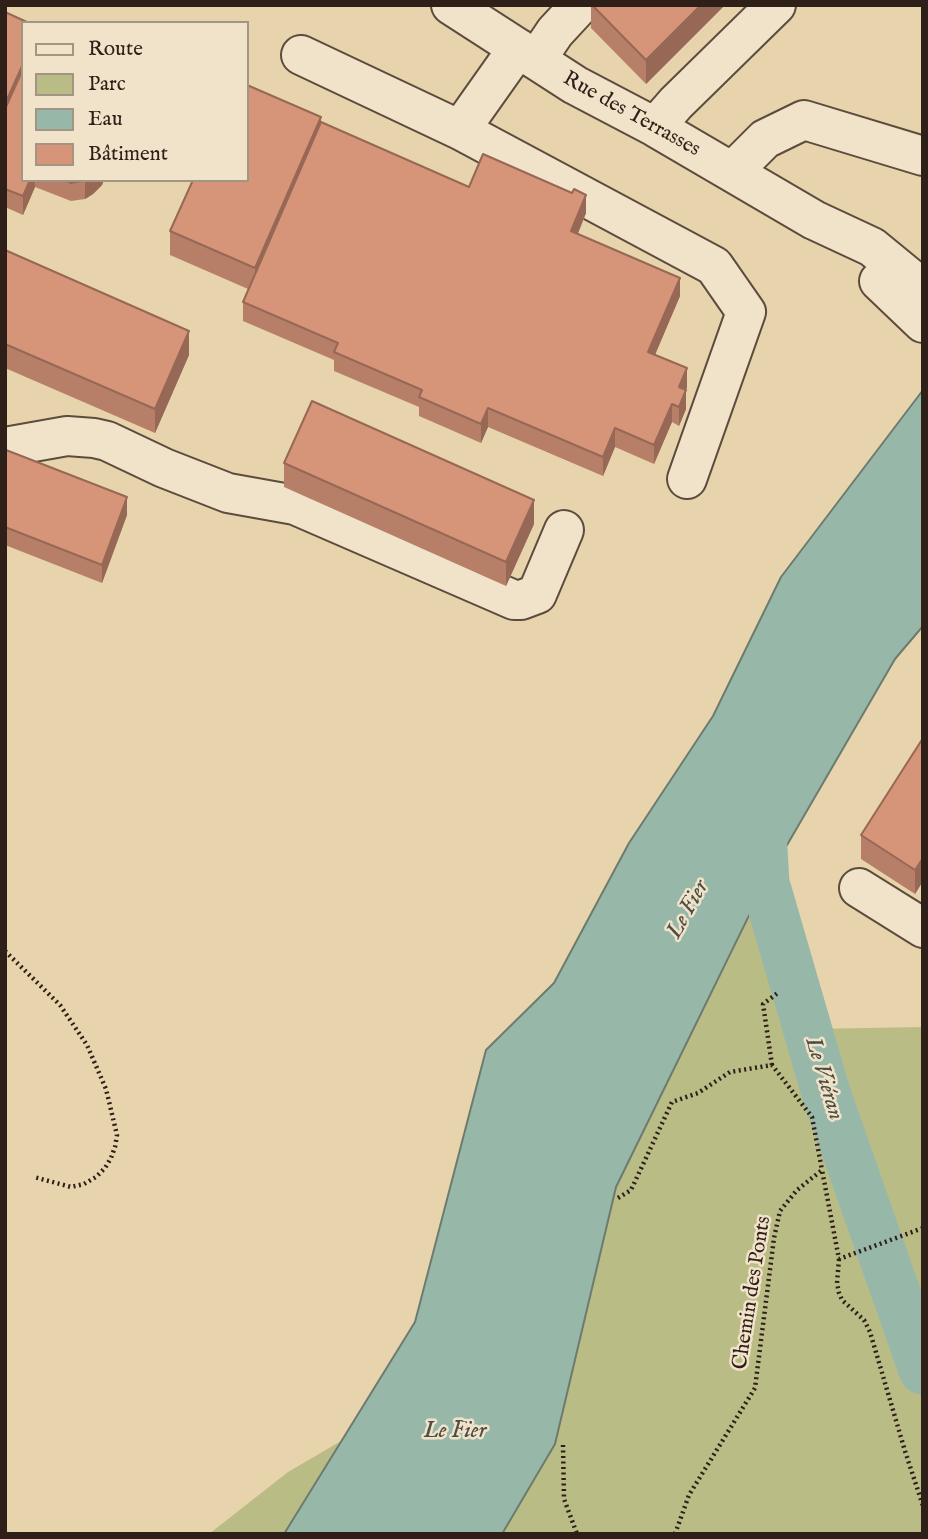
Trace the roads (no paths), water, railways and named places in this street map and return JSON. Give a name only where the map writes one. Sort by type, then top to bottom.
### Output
[{"type":"street","name":"Rue des Terrasses","points":[[451,5],[575,85],[655,127],[814,220],[913,297]]},
{"type":"street","points":[[460,130],[527,54],[555,32],[580,5]]},
{"type":"street","points":[[655,127],[776,5]]},
{"type":"street","points":[[301,55],[460,130],[714,266],[746,312],[687,480]]},
{"type":"street","points":[[732,172],[765,139],[804,120],[923,156]]},
{"type":"street","points":[[5,447],[67,436],[94,438],[228,493],[295,505],[514,600],[537,594],[564,530]]},
{"type":"street","points":[[859,888],[923,928]]},
{"type":"water","name":"Le Fier","points":[[923,390],[923,626],[895,659],[765,883],[616,1187],[555,1444],[502,1534],[284,1534],[415,1322],[486,1050],[554,983],[629,843],[713,716],[781,577]]},
{"type":"waterway","name":"Le Viéran","points":[[761,816],[765,883],[826,1093],[923,1370]]}]
